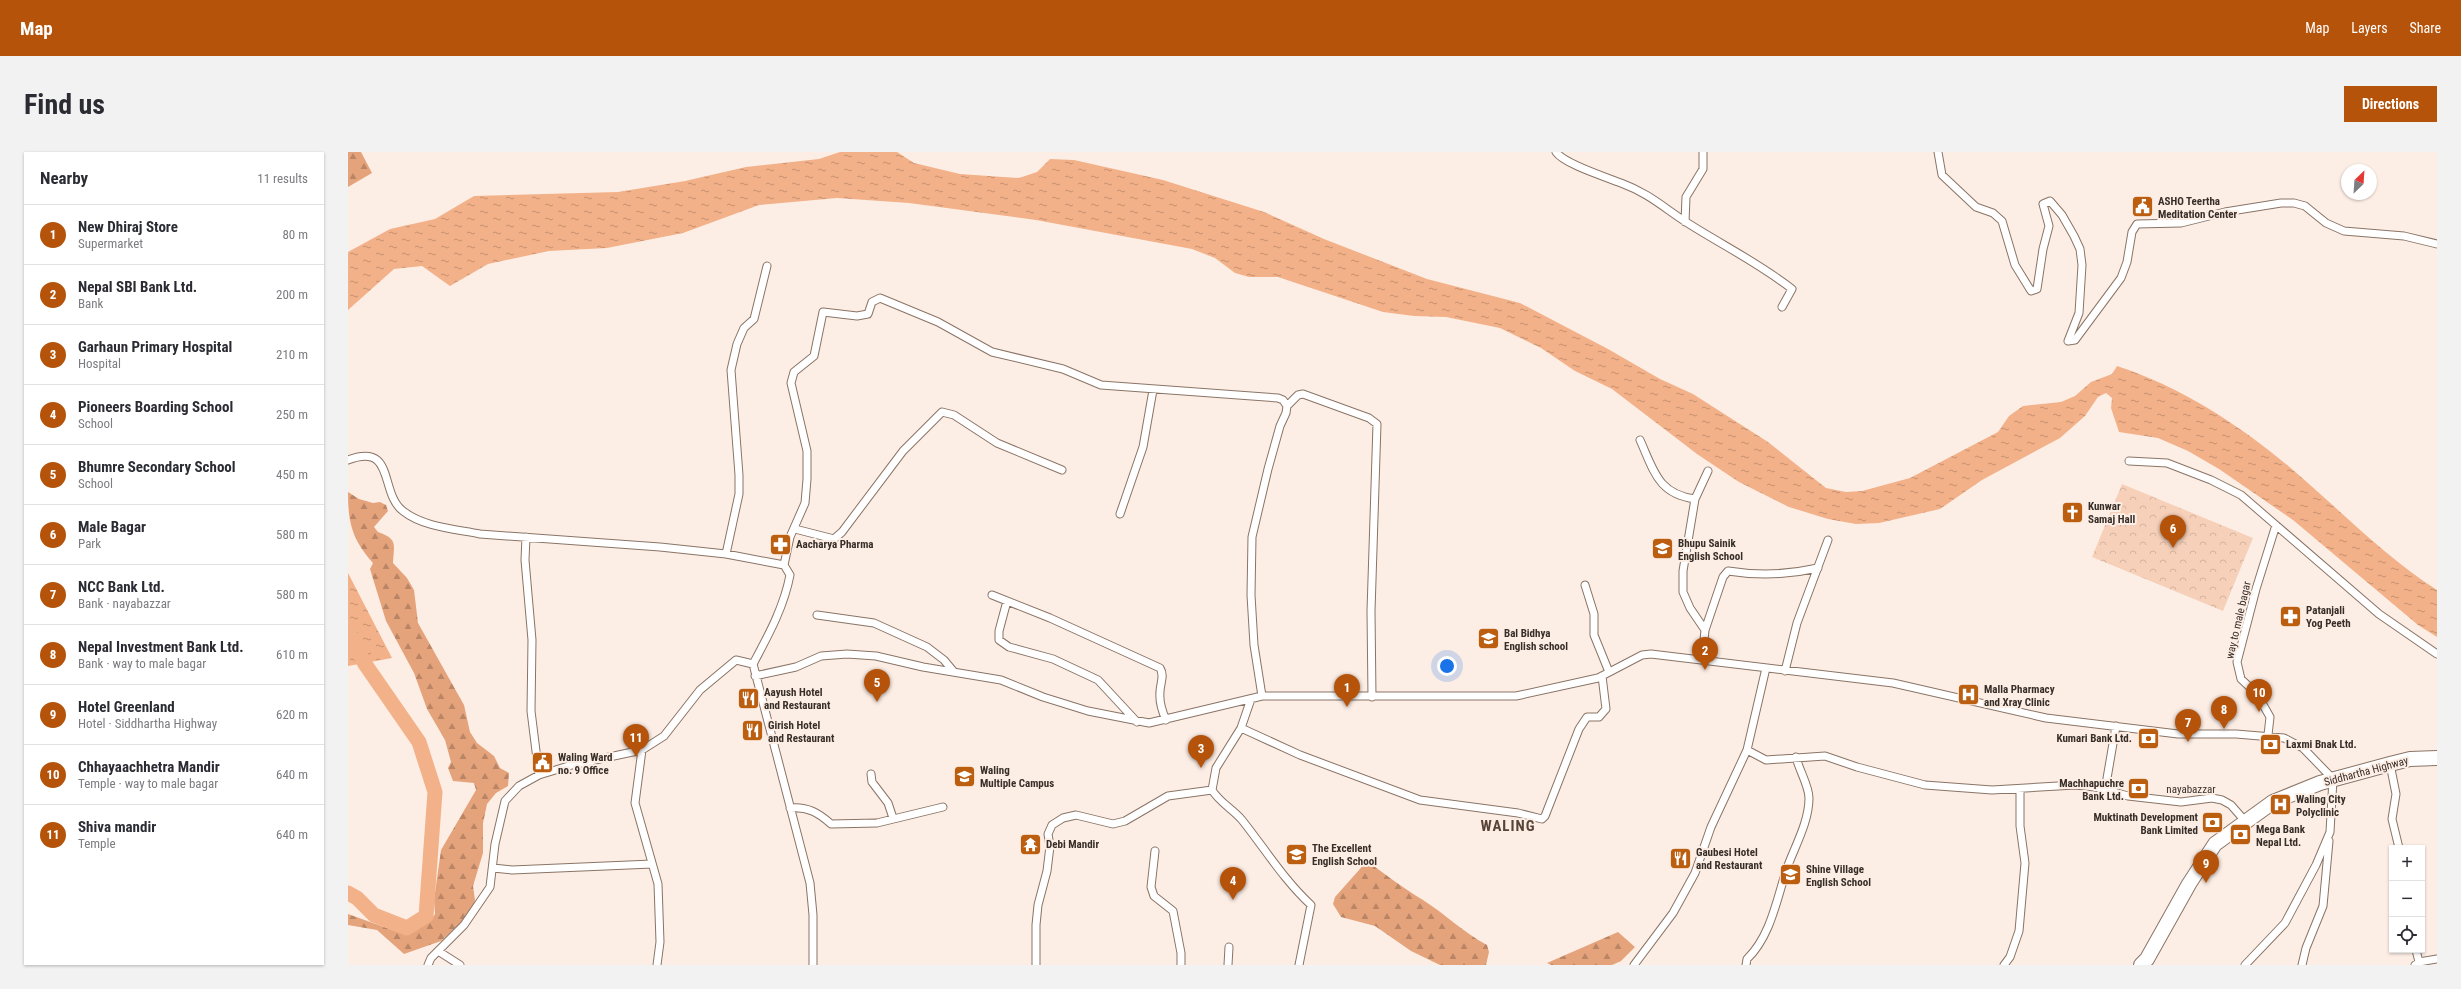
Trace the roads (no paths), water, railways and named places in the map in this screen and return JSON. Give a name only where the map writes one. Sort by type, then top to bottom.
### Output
[{"type":"highway","name":"Siddhartha Highway","points":[[2141,965],[2147,959],[2189,884],[2215,844],[2273,802],[2333,779],[2410,759],[2437,758]]},
{"type":"street","points":[[1556,152],[1587,170],[1634,188],[1655,199],[1685,222],[1768,271],[1792,289],[1782,307]]},
{"type":"street","points":[[1685,222],[1686,197],[1703,169],[1703,152]]},
{"type":"street","points":[[1938,152],[1942,175],[1976,207],[1993,213],[2002,221],[2016,265],[2032,291],[2037,289],[2043,249],[2049,226],[2042,204],[2050,201],[2062,215],[2080,249],[2082,265],[2080,313],[2068,340],[2075,340],[2121,278],[2127,262],[2132,232],[2137,224],[2181,223],[2225,212],[2281,203],[2294,203],[2305,206],[2326,223],[2344,231],[2404,236],[2437,244]]},
{"type":"street","points":[[726,554],[739,494],[739,475],[731,370],[737,344],[744,328],[754,319],[767,266]]},
{"type":"street","points":[[813,965],[813,914],[810,883],[753,664],[781,608],[790,575],[784,565],[790,537],[805,503],[807,451],[791,383],[794,372],[814,356],[822,312],[857,316],[868,314],[875,298],[880,298],[938,322],[992,352],[1063,369],[1101,385],[1153,390],[1249,394],[1283,400],[1286,406],[1286,413],[1280,426],[1268,469],[1252,537],[1251,595],[1254,645],[1262,696]]},
{"type":"street","points":[[1120,514],[1143,447],[1153,390]]},
{"type":"street","points":[[1286,406],[1298,395],[1303,394],[1369,418],[1377,424],[1370,611],[1372,697]]},
{"type":"street","points":[[795,528],[834,540],[842,532],[903,451],[942,412],[954,415],[997,443],[1062,470]]},
{"type":"street","points":[[1640,440],[1665,489],[1680,497],[1695,499]]},
{"type":"street","points":[[348,460],[367,456],[382,464],[394,502],[403,511],[420,521],[480,534],[660,546],[726,554],[784,565]]},
{"type":"street","points":[[2129,461],[2167,463],[2212,480],[2241,495],[2379,614],[2437,654]]},
{"type":"street","points":[[1705,630],[1690,608],[1683,592],[1684,561],[1695,499],[1708,472]]},
{"type":"street","name":"way to male bagar","points":[[2268,735],[2270,717],[2257,694],[2241,679],[2238,662],[2256,589],[2276,525]]},
{"type":"street","points":[[526,537],[525,560],[532,640],[531,711],[539,775]]},
{"type":"street","points":[[1785,671],[1797,623],[1828,540]]},
{"type":"street","points":[[1702,660],[1705,630],[1723,576],[1728,571],[1748,574],[1784,575],[1818,568]]},
{"type":"street","points":[[1585,585],[1594,614],[1594,634],[1609,672]]},
{"type":"street","points":[[992,596],[1050,618],[1160,668],[1163,675],[1160,692],[1161,707],[1166,720]]},
{"type":"street","points":[[1007,601],[999,631],[999,640],[1009,647],[1053,659],[1098,680],[1111,692],[1137,722]]},
{"type":"street","points":[[818,615],[874,623],[927,647],[944,660],[954,672]]},
{"type":"street","points":[[755,676],[796,668],[821,656],[847,654],[876,656],[1006,682],[1043,697],[1137,722],[1149,723],[1262,696],[1516,696],[1574,685],[1602,676],[1646,654],[1893,683],[2046,718],[2178,734],[2268,735],[2290,740],[2304,748],[2333,779],[2323,906],[2306,948],[2302,965]]},
{"type":"street","points":[[428,965],[438,951],[464,925],[490,887],[495,844],[505,801],[519,786],[539,775],[606,756],[642,750],[664,736],[700,690],[728,666],[736,660],[753,664]]},
{"type":"street","points":[[1634,965],[1673,914],[1695,873],[1711,827],[1747,750],[1766,668]]},
{"type":"street","points":[[1241,728],[1300,755],[1420,800],[1518,812],[1542,819],[1545,816],[1579,729],[1587,716],[1599,717],[1606,709],[1602,676]]},
{"type":"street","points":[[1251,699],[1241,728],[1216,768],[1212,790],[1219,801],[1241,819],[1284,876],[1310,905],[1298,965]]},
{"type":"street","points":[[2105,790],[2116,726]]},
{"type":"street","points":[[642,750],[635,803],[658,884],[660,942],[658,965]]},
{"type":"street","name":"nayabazzar","points":[[1747,750],[1766,760],[1825,756],[1857,767],[1925,785],[1992,790],[2020,790],[2037,787],[2075,785],[2105,790],[2128,796],[2181,802],[2212,798],[2222,800],[2231,805],[2246,821]]},
{"type":"street","points":[[1746,965],[1747,959],[1756,950],[1775,909],[1787,868],[1802,831],[1809,798],[1796,757]]},
{"type":"street","points":[[2390,764],[2396,794],[2392,819],[2398,845]]},
{"type":"street","points":[[870,774],[872,782],[888,803],[893,818]]},
{"type":"street","points":[[1036,965],[1036,924],[1038,905],[1047,871],[1050,846],[1048,834],[1052,825],[1064,818],[1076,815],[1113,824],[1125,822],[1168,796],[1212,790]]},
{"type":"street","points":[[2004,965],[2010,958],[2018,931],[2025,863],[2020,826],[2020,790]]},
{"type":"street","points":[[790,808],[808,809],[822,815],[831,824],[877,824],[893,818],[943,807]]},
{"type":"street","points":[[2245,965],[2285,923],[2316,865],[2330,832]]},
{"type":"street","points":[[1155,851],[1151,887],[1154,896],[1173,911],[1181,953],[1181,965]]},
{"type":"street","points":[[493,868],[512,870],[652,864]]},
{"type":"street","points":[[1228,965],[1229,947]]},
{"type":"street","points":[[438,951],[460,965]]},
{"type":"street","points":[[2416,953],[2417,964],[2437,959]]},
{"type":"water","points":[[840,152],[897,152],[914,163],[960,174],[1019,178],[1037,172],[1050,159],[1074,160],[1163,180],[1264,212],[1324,239],[1427,279],[1520,303],[1608,349],[1660,379],[1693,394],[1768,442],[1826,488],[1846,492],[1862,491],[1910,478],[1998,432],[2009,416],[2023,406],[2061,402],[2075,396],[2091,382],[2112,374],[2117,366],[2142,375],[2191,398],[2259,442],[2300,476],[2367,536],[2419,578],[2437,590],[2437,637],[2418,625],[2293,520],[2219,469],[2188,451],[2158,438],[2119,432],[2111,408],[2112,398],[2106,393],[2098,397],[2085,416],[2060,438],[1982,480],[1940,509],[1879,523],[1856,524],[1828,519],[1789,507],[1739,482],[1697,454],[1612,389],[1575,371],[1541,348],[1500,328],[1446,317],[1414,316],[1383,312],[1278,277],[1249,277],[1235,273],[1215,258],[1192,249],[1036,220],[909,203],[837,198],[759,205],[683,233],[607,248],[549,251],[488,264],[450,286],[422,266],[394,269],[348,310],[348,252],[390,229],[435,219],[474,196],[618,192],[685,181],[746,167],[819,159]]},
{"type":"water","points":[[348,573],[392,658],[348,666]]},
{"type":"waterway","points":[[348,631],[365,664],[419,742],[435,792],[426,916],[407,928],[374,915],[357,898],[348,893]]},
{"type":"place","name":"ASHO Teertha Meditation Center","points":[[2142,207]]},
{"type":"place","name":"Kunwar Samaj Hall","points":[[2072,512]]},
{"type":"place","name":"Aacharya Pharma","points":[[780,544]]},
{"type":"place","name":"Male Bagar","points":[[2173,548]]},
{"type":"place","name":"Bhupu Sainik English School","points":[[1663,549]]},
{"type":"place","name":"Patanjali Yog Peeth","points":[[2290,616]]},
{"type":"place","name":"Bal Bidhya English school","points":[[1489,639]]},
{"type":"place","name":"Nepal SBI Bank Ltd.","points":[[1705,670]]},
{"type":"place","name":"Malla Pharmacy and Xray Clinic","points":[[1968,695]]},
{"type":"place","name":"Aayush Hotel and Restaurant","points":[[748,698]]},
{"type":"place","name":"Bhumre Secondary School","points":[[877,702]]},
{"type":"place","name":"New Dhiraj Store","points":[[1347,707]]},
{"type":"place","name":"Chhayaachhetra Mandir","points":[[2259,712]]},
{"type":"place","name":"Nepal Investment Bank Ltd.","points":[[2224,729]]},
{"type":"place","name":"Girish Hotel and Restaurant","points":[[752,731]]},
{"type":"place","name":"Kumari Bank Ltd.","points":[[2148,738]]},
{"type":"place","name":"NCC Bank Ltd.","points":[[2188,742]]},
{"type":"place","name":"Laxmi Bnak Ltd.","points":[[2270,744]]},
{"type":"place","name":"Shiva mandir","points":[[636,757]]},
{"type":"place","name":"Waling Ward no. 9 Office","points":[[543,763]]},
{"type":"place","name":"Garhaun Primary Hospital","points":[[1201,768]]},
{"type":"place","name":"Waling Multiple Campus","points":[[964,776]]},
{"type":"place","name":"Machhapuchre Bank Ltd.","points":[[2139,789]]},
{"type":"place","name":"Waling City Polyclinic","points":[[2280,805]]},
{"type":"place","name":"Muktinath Development Bank Limited","points":[[2213,823]]},
{"type":"place","name":"Mega Bank Nepal Ltd.","points":[[2241,835]]},
{"type":"place","name":"Debi Mandir","points":[[1030,844]]},
{"type":"place","name":"The Excellent English School","points":[[1297,854]]},
{"type":"place","name":"Gaubesi Hotel and Restaurant","points":[[1681,858]]},
{"type":"place","name":"Shine Village English School","points":[[1790,875]]},
{"type":"place","name":"Hotel Greenland","points":[[2206,883]]},
{"type":"place","name":"Pioneers Boarding School","points":[[1233,900]]},
{"type":"district","name":"WALING","points":[[1508,826]]}]
